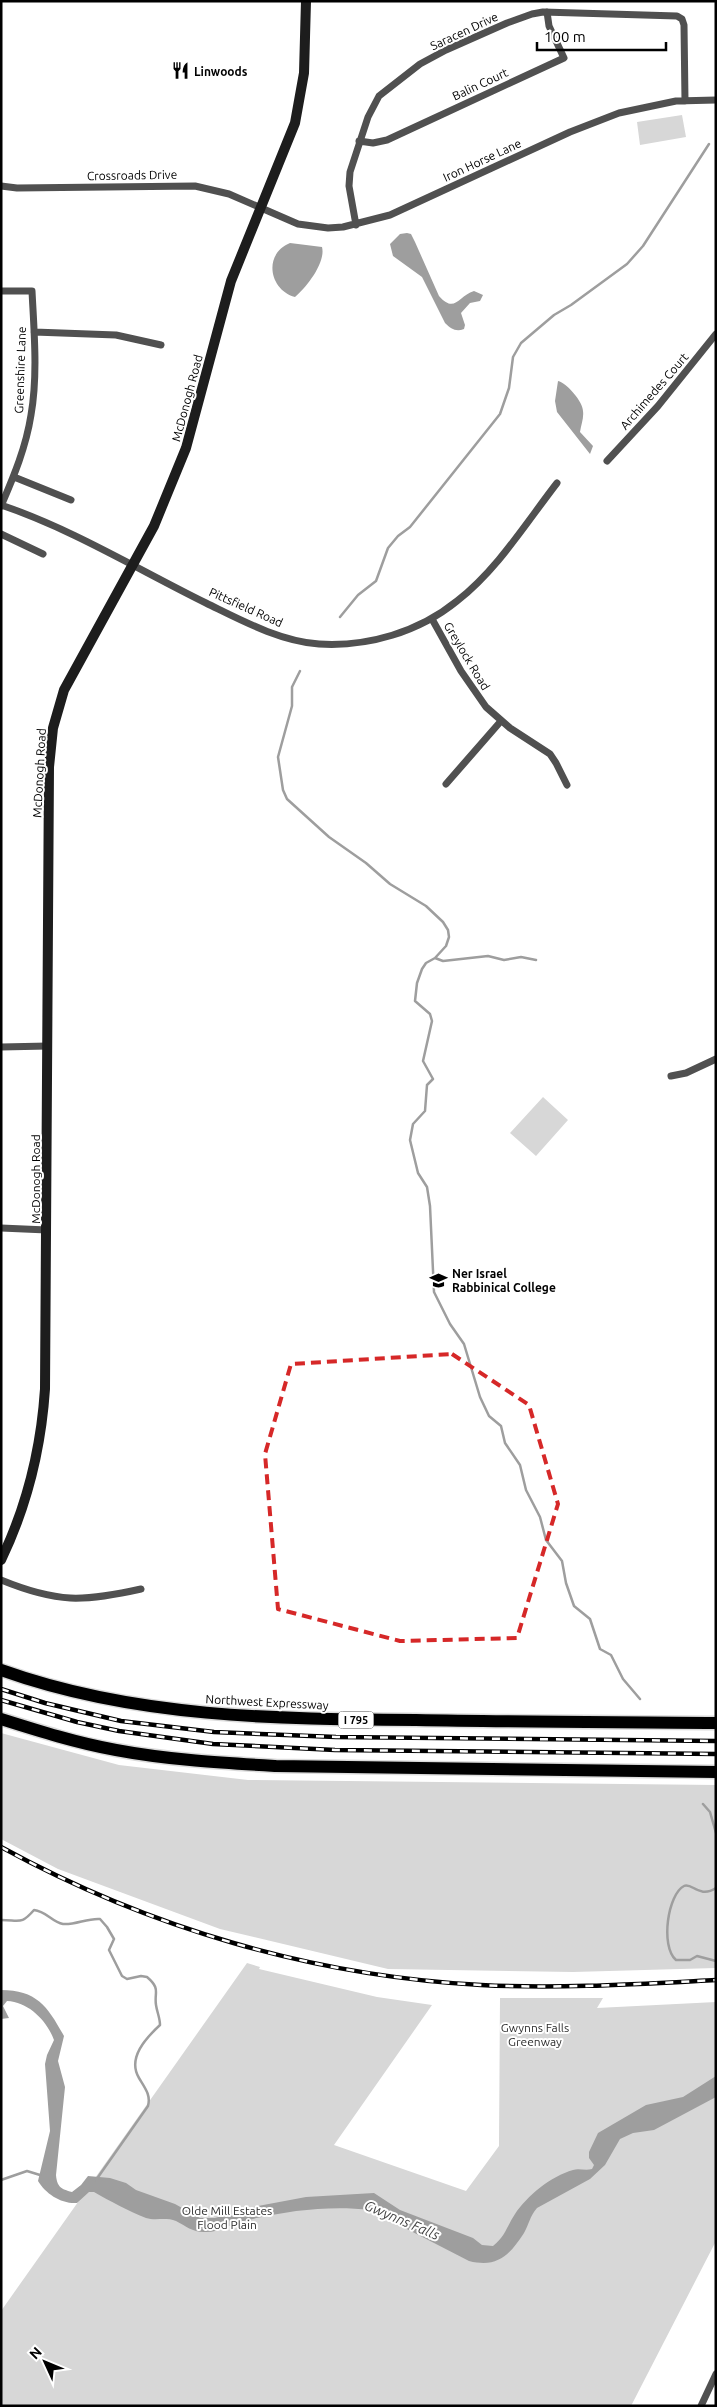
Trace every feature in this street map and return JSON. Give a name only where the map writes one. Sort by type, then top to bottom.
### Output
[{"type":"highway","name":"Northwest Expressway","points":[[1,1670],[84,1694],[170,1710],[215,1714],[336,1720],[716,1723]]},
{"type":"highway","points":[[1,1719],[37,1731],[116,1750],[212,1763],[286,1767],[716,1772]]},
{"type":"main road","name":"McDonogh Road","points":[[1,1560],[13,1536],[28,1489],[43,1415],[47,1354],[49,767],[53,728],[60,702],[69,680],[133,566],[164,505],[186,448],[228,288],[288,141],[299,105],[304,73],[306,1]]},
{"type":"street","name":"Saracen Drive","points":[[356,225],[349,186],[350,172],[373,104],[379,96],[420,64],[507,23],[532,14],[548,12],[671,16],[682,19],[685,101]]},
{"type":"street","name":"Balin Court","points":[[359,141],[380,143],[564,58],[549,26],[548,12]]},
{"type":"street","name":"Iron Horse Lane","points":[[260,209],[282,219],[314,227],[328,228],[356,225],[390,215],[593,122],[636,108],[685,101],[716,100]]},
{"type":"street","name":"Crossroads Drive","points":[[1,186],[26,188],[195,186],[223,192],[260,209]]},
{"type":"street","name":"Greenshire Lane","points":[[1,291],[32,291],[34,332],[32,413],[14,477],[1,506]]},
{"type":"street","points":[[34,332],[116,335],[161,346]]},
{"type":"street","name":"Archimedes Court","points":[[606,461],[658,406],[716,334]]},
{"type":"street","points":[[14,477],[71,500]]},
{"type":"street","name":"Pittsfield Road","points":[[1,506],[43,521],[262,629],[318,644],[372,641],[392,636],[432,619],[458,600],[483,577],[557,483]]},
{"type":"street","points":[[1,534],[43,554]]},
{"type":"street","name":"Greylock Road","points":[[432,619],[470,686],[486,707],[501,721],[550,754],[567,785]]},
{"type":"street","points":[[446,784],[501,721]]},
{"type":"street","points":[[1,1047],[48,1046]]},
{"type":"street","points":[[671,1076],[686,1073],[716,1059]]},
{"type":"street","points":[[1,1228],[47,1230]]},
{"type":"street","points":[[1,1580],[40,1594],[63,1599],[107,1596],[141,1589]]},
{"type":"street","points":[[701,2406],[716,2374]]},
{"type":"highlighted area","points":[[452,1354],[529,1405],[558,1504],[517,1638],[400,1641],[278,1609],[265,1454],[291,1364]]},
{"type":"green space","points":[[682,115],[686,137],[640,145],[637,122]]},
{"type":"green space","points":[[543,1097],[568,1120],[536,1156],[510,1133]]},
{"type":"green space","points":[[1,1733],[119,1765],[248,1780],[716,1785],[716,1968],[573,1972],[388,1969],[220,1929],[58,1869],[1,1839]]},
{"type":"green space","name":"Olde Mill Estates Flood Plain","points":[[247,1963],[260,1967],[259,1969],[377,1997],[432,2005],[334,2145],[466,2191],[499,2146],[500,1998],[603,1998],[597,2008],[716,2002],[716,2241],[631,2406],[1,2406],[1,2311]]},
{"type":"water","points":[[400,234],[411,234],[439,296],[444,301],[453,304],[474,291],[483,295],[480,301],[470,303],[461,313],[465,325],[464,329],[454,329],[445,323],[422,277],[393,256],[390,244]]},
{"type":"water","points":[[290,243],[322,247],[321,260],[318,267],[310,281],[295,297],[279,287],[273,272],[273,263],[276,255],[281,248]]},
{"type":"water","points":[[558,381],[570,389],[582,407],[583,416],[580,432],[593,446],[590,454],[557,412],[555,401]]},
{"type":"water","name":"Gwynns Falls","points":[[1,1990],[24,1993],[40,2002],[47,2009],[64,2036],[58,2061],[65,2087],[56,2175],[60,2187],[72,2192],[88,2176],[110,2178],[175,2204],[200,2218],[215,2218],[248,2208],[306,2197],[374,2193],[400,2210],[473,2238],[482,2245],[493,2246],[503,2235],[520,2207],[540,2188],[556,2177],[575,2169],[592,2169],[594,2165],[589,2158],[589,2152],[598,2133],[646,2105],[683,2097],[716,2076],[716,2097],[654,2130],[633,2133],[620,2139],[605,2165],[590,2179],[537,2208],[524,2233],[513,2248],[495,2261],[479,2263],[469,2261],[370,2210],[339,2208],[275,2214],[244,2221],[215,2231],[200,2232],[176,2221],[146,2218],[94,2192],[89,2192],[77,2203],[71,2203],[54,2197],[41,2186],[38,2181],[50,2131],[45,2064],[54,2040],[42,2020],[23,2005],[7,2001],[3,2006],[9,2018],[1,2019]]},
{"type":"waterway","points":[[340,617],[358,595],[376,581],[388,548],[398,536],[410,527],[500,414],[509,388],[513,357],[521,343],[554,315],[571,305],[627,264],[643,246],[709,144]]},
{"type":"waterway","points":[[300,671],[292,687],[292,706],[278,757],[283,790],[287,799],[329,837],[366,863],[390,884],[426,906],[443,922],[448,930],[449,937],[446,946],[435,958],[426,963],[422,969],[417,983],[415,1001],[430,1014],[432,1021],[423,1061],[433,1079],[427,1085],[425,1111],[413,1124],[410,1140],[418,1173],[427,1187],[430,1206],[434,1292],[450,1324],[464,1344],[480,1397],[489,1416],[501,1426],[505,1443],[520,1465],[526,1490],[540,1517],[546,1540],[562,1561],[566,1583],[574,1606],[590,1619],[600,1649],[611,1655],[623,1679],[640,1699]]},
{"type":"waterway","points":[[435,958],[443,961],[488,956],[504,960],[521,957],[536,960]]},
{"type":"waterway","points":[[703,1804],[710,1812],[716,1833]]},
{"type":"waterway","points":[[716,1888],[705,1892],[687,1885],[678,1891],[670,1909],[667,1933],[668,1944],[676,1960],[690,1960],[697,1956],[716,1961]]},
{"type":"waterway","points":[[1,1920],[23,1920],[34,1910],[42,1912],[63,1924],[100,1919],[114,1939],[109,1950],[122,1976],[127,1979],[141,1976],[147,1977],[154,1985],[160,2025],[144,2042],[135,2063],[136,2071],[148,2095],[148,2106],[96,2180]]},
{"type":"waterway","points":[[1,2180],[27,2171],[40,2175]]},
{"type":"railway","points":[[1,1689],[45,1703],[121,1721],[214,1732],[336,1737],[716,1741]]},
{"type":"railway","points":[[1,1700],[77,1722],[119,1731],[213,1744],[335,1750],[716,1754]]},
{"type":"railway","points":[[1,1847],[57,1876],[174,1924],[294,1959],[356,1971],[418,1980],[510,1986],[598,1986],[716,1980]]},
{"type":"place","name":"Linwoods","points":[[180,71]]},
{"type":"place","name":"Ner Israel Rabbinical College","points":[[438,1280]]},
{"type":"park label","name":"Gwynns Falls Greenway","points":[[535,2034]]}]
